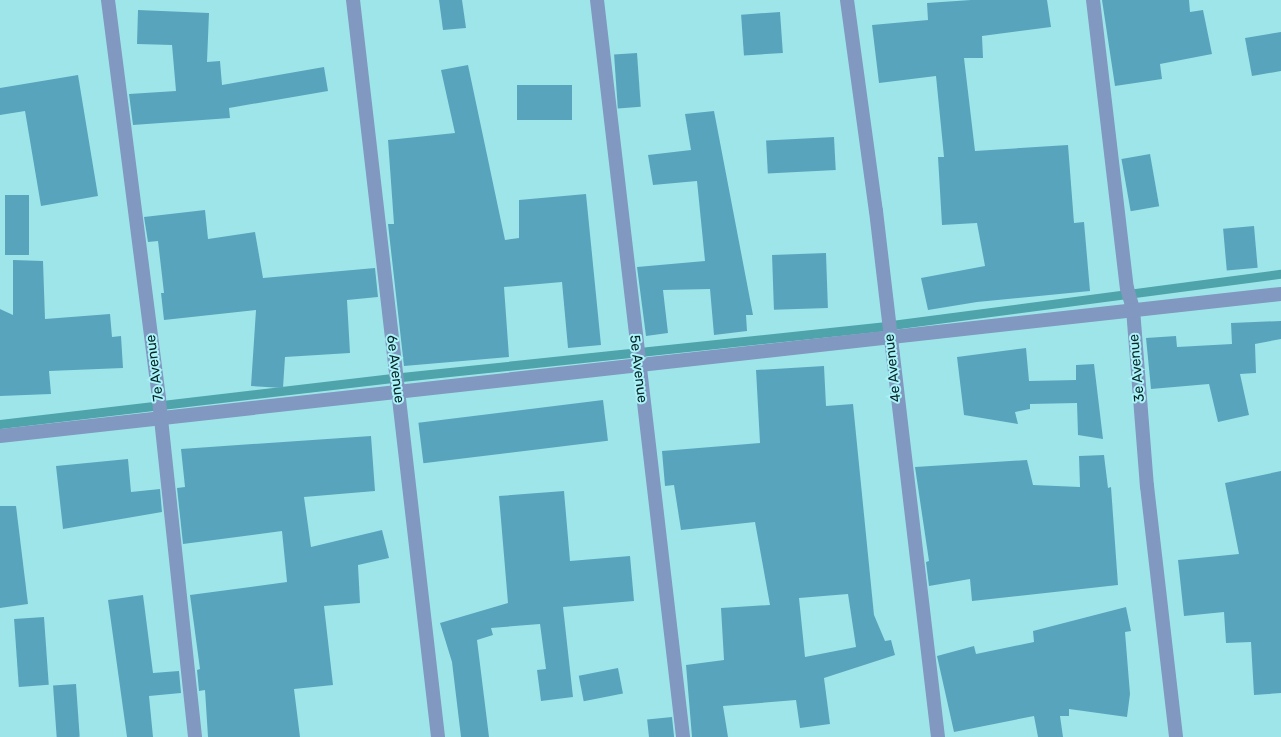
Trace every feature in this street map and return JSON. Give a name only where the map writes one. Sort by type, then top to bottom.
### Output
[{"type":"street","name":"7e Avenue","points":[[108,0],[160,410],[195,737]]},
{"type":"street","name":"6e Avenue","points":[[354,0],[438,737]]},
{"type":"street","name":"5e Avenue","points":[[597,0],[637,356],[683,737]]},
{"type":"street","name":"4e Avenue","points":[[847,0],[938,737]]},
{"type":"street","name":"3e Avenue","points":[[1093,0],[1130,299],[1147,486],[1176,737]]},
{"type":"street","points":[[0,436],[160,410],[1130,299],[1281,294]]},
{"type":"building","points":[[439,0],[462,0],[466,28],[443,30]]},
{"type":"building","points":[[971,0],[1047,0],[1051,27],[982,36],[983,58],[964,58],[975,151],[1068,145],[1074,223],[1084,222],[1090,291],[977,302],[928,310],[921,278],[985,266],[977,223],[942,225],[938,157],[944,157],[936,76],[879,83],[872,25],[928,20],[927,3]]},
{"type":"building","points":[[1102,0],[1189,0],[1190,12],[1203,10],[1212,54],[1160,64],[1162,79],[1115,86]]},
{"type":"building","points":[[138,10],[209,13],[207,62],[220,61],[222,85],[324,67],[328,91],[229,108],[230,118],[133,125],[129,94],[176,91],[172,45],[137,44]]},
{"type":"building","points":[[780,12],[783,53],[744,56],[741,15]]},
{"type":"building","points":[[1281,32],[1281,71],[1252,76],[1245,38]]},
{"type":"building","points":[[637,53],[641,107],[618,108],[614,55]]},
{"type":"building","points":[[468,65],[505,240],[519,238],[519,200],[586,194],[601,345],[568,348],[562,282],[504,287],[509,357],[404,366],[388,224],[394,224],[388,140],[455,133],[441,70]]},
{"type":"building","points":[[78,75],[98,196],[41,206],[25,111],[0,115],[0,88]]},
{"type":"building","points":[[517,85],[572,85],[572,120],[517,120]]},
{"type":"building","points":[[714,111],[753,315],[746,315],[747,331],[714,335],[710,289],[663,290],[668,333],[646,336],[637,267],[705,261],[697,181],[653,185],[648,155],[691,150],[685,114]]},
{"type":"building","points":[[834,137],[836,170],[768,174],[766,141]]},
{"type":"building","points":[[1150,154],[1159,206],[1131,211],[1121,159]]},
{"type":"building","points":[[5,195],[29,195],[29,255],[5,255]]},
{"type":"building","points":[[205,210],[208,239],[255,232],[263,278],[375,268],[378,297],[347,300],[350,353],[285,357],[283,388],[251,386],[256,310],[164,320],[161,293],[164,293],[158,241],[148,242],[144,217]]},
{"type":"building","points":[[1254,226],[1258,268],[1227,271],[1223,229]]},
{"type":"building","points":[[826,253],[828,308],[774,310],[772,255]]},
{"type":"building","points":[[13,260],[43,261],[45,319],[110,314],[112,337],[121,336],[123,368],[49,371],[51,394],[0,396],[0,309],[13,315]]},
{"type":"building","points":[[1281,321],[1281,339],[1255,344],[1256,373],[1240,374],[1249,415],[1218,422],[1209,384],[1151,389],[1146,338],[1176,336],[1177,347],[1232,344],[1231,323]]},
{"type":"building","points":[[1026,348],[1029,381],[1076,380],[1076,365],[1094,364],[1103,439],[1078,435],[1077,403],[1030,404],[1030,409],[1015,412],[1018,424],[964,415],[957,357]]},
{"type":"building","points":[[824,366],[826,406],[853,404],[874,615],[885,641],[891,640],[895,655],[824,678],[830,724],[800,728],[796,700],[723,706],[728,737],[692,737],[686,665],[724,660],[721,608],[770,605],[755,522],[681,530],[674,485],[665,486],[662,451],[760,443],[756,370]],"holes":[[[848,594],[856,647],[805,657],[799,598]]]},
{"type":"building","points":[[603,400],[608,441],[423,463],[418,423]]},
{"type":"building","points":[[371,436],[375,491],[304,497],[311,547],[382,530],[389,558],[358,565],[360,603],[324,606],[333,685],[294,689],[300,737],[208,737],[205,690],[199,691],[197,670],[200,669],[190,595],[287,582],[282,531],[183,544],[177,488],[185,487],[181,449]]},
{"type":"building","points":[[1104,455],[1108,488],[1111,487],[1118,585],[972,601],[970,579],[929,586],[926,562],[929,561],[915,467],[1027,460],[1033,485],[1080,487],[1079,456]]},
{"type":"building","points":[[128,459],[131,492],[160,489],[162,512],[63,529],[56,466]]},
{"type":"building","points":[[1281,471],[1281,693],[1254,695],[1251,642],[1226,643],[1224,612],[1184,616],[1178,560],[1239,554],[1225,483]]},
{"type":"building","points":[[564,491],[570,561],[630,556],[634,601],[563,607],[573,697],[541,701],[537,670],[546,669],[540,624],[491,628],[493,635],[477,640],[489,737],[461,737],[452,662],[440,623],[508,603],[499,496]]},
{"type":"building","points":[[0,506],[16,506],[28,604],[0,608]]},
{"type":"building","points":[[143,595],[153,673],[179,671],[181,693],[149,696],[153,737],[127,737],[108,600]]},
{"type":"building","points":[[1126,607],[1131,631],[1125,632],[1130,694],[1127,717],[1069,709],[1069,716],[1060,716],[1063,737],[1038,737],[1034,716],[954,732],[937,656],[974,646],[976,654],[1034,642],[1033,631]]},
{"type":"building","points":[[44,617],[49,685],[19,687],[14,619]]},
{"type":"building","points":[[618,668],[623,694],[584,701],[579,676]]},
{"type":"building","points":[[76,684],[80,737],[57,737],[53,686]]},
{"type":"building","points":[[672,717],[674,737],[649,737],[647,720]]},
{"type":"waterway","points":[[0,424],[392,378],[884,326],[1281,274]]}]
